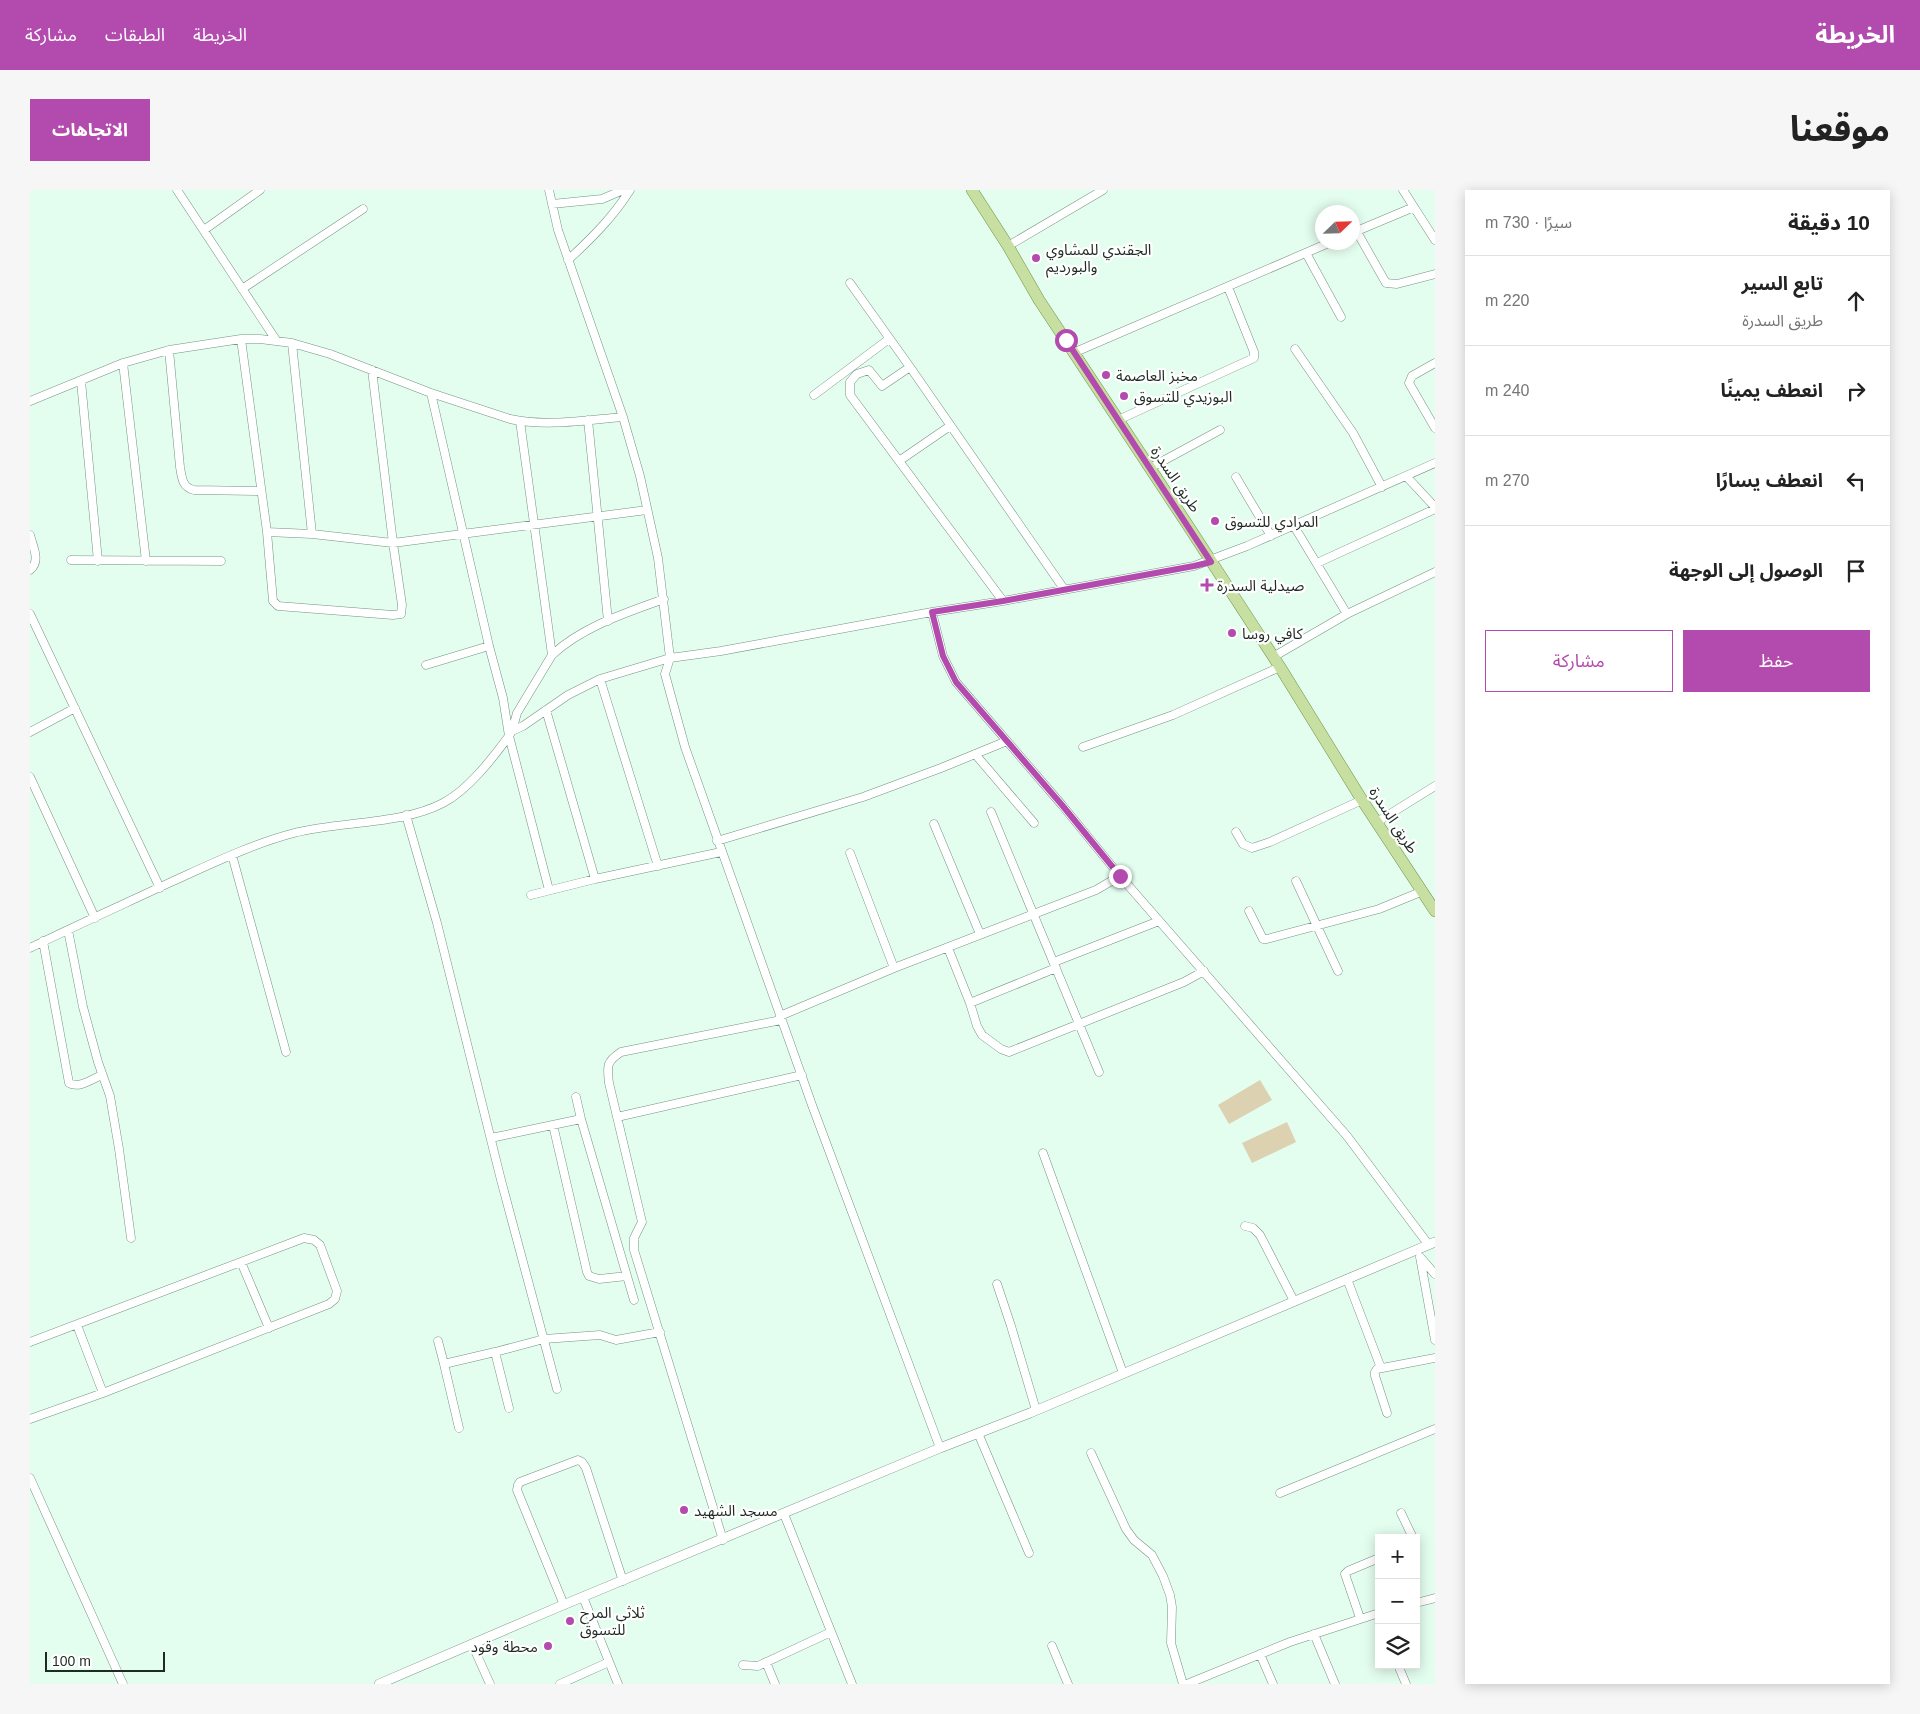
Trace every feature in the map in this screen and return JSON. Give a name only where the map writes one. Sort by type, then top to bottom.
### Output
[{"type":"main road","name":"طريق السدرة","points":[[972,190],[1008,246],[1039,300],[1280,667],[1362,800],[1435,910]]},
{"type":"street","points":[[177,190],[276,340]]},
{"type":"street","points":[[204,230],[260,190]]},
{"type":"street","points":[[549,190],[568,260],[623,417],[640,476],[658,558],[664,599],[670,658],[665,674],[685,747],[781,1018],[940,1448]]},
{"type":"street","points":[[552,204],[602,198],[623,190]]},
{"type":"street","points":[[568,260],[598,233],[620,206],[630,190]]},
{"type":"street","points":[[1008,246],[1103,190]]},
{"type":"street","points":[[1403,190],[1435,240]]},
{"type":"street","points":[[1360,230],[1414,207]]},
{"type":"street","points":[[242,289],[363,209]]},
{"type":"street","points":[[1360,240],[1386,283],[1397,284],[1435,274]]},
{"type":"street","points":[[1074,353],[1315,249]]},
{"type":"street","points":[[1306,253],[1341,317]]},
{"type":"street","points":[[850,283],[1064,589]]},
{"type":"street","points":[[1118,420],[1254,358],[1254,352],[1228,287]]},
{"type":"street","points":[[30,401],[122,363],[169,350],[241,339],[276,340],[330,354],[430,393],[520,421],[588,420],[623,417]]},
{"type":"street","points":[[241,339],[267,532],[273,601],[278,606],[399,614],[402,605],[372,370]]},
{"type":"street","points":[[814,395],[888,339]]},
{"type":"street","points":[[292,343],[312,534]]},
{"type":"street","points":[[1295,349],[1353,433],[1382,487]]},
{"type":"street","points":[[169,350],[183,483],[186,487],[194,490],[261,490]]},
{"type":"street","points":[[122,363],[146,561]]},
{"type":"street","points":[[1435,363],[1412,376],[1409,383],[1435,428]]},
{"type":"street","points":[[910,367],[882,386],[869,370],[852,378],[849,386],[850,395],[1003,601]]},
{"type":"street","points":[[81,381],[98,561]]},
{"type":"street","points":[[430,393],[488,646],[503,698],[549,890]]},
{"type":"street","points":[[588,420],[608,620]]},
{"type":"street","points":[[520,421],[552,655]]},
{"type":"street","points":[[899,461],[950,426]]},
{"type":"street","points":[[1150,468],[1220,430]]},
{"type":"street","points":[[30,948],[232,855],[294,833],[406,815],[436,806],[448,800],[465,787],[511,734],[568,696],[600,679],[670,658],[722,651],[1211,562],[1435,462]]},
{"type":"street","points":[[1317,563],[1435,508],[1406,476]]},
{"type":"street","points":[[1236,477],[1270,536]]},
{"type":"street","points":[[267,532],[312,534],[393,543],[647,510]]},
{"type":"street","points":[[1294,526],[1347,614]]},
{"type":"street","points":[[30,535],[36,560],[35,566],[30,570]]},
{"type":"street","points":[[71,560],[221,561]]},
{"type":"street","points":[[1273,657],[1347,614],[1435,572]]},
{"type":"street","points":[[511,734],[517,712],[552,655],[579,636],[608,620],[664,599]]},
{"type":"street","points":[[379,1684],[583,1597],[1347,1279],[1418,1253],[1432,1243],[1347,1136],[1120,876],[956,682],[943,656],[932,612]]},
{"type":"street","points":[[30,614],[160,888]]},
{"type":"street","points":[[426,664],[488,646]]},
{"type":"street","points":[[1083,747],[1173,715],[1280,667]]},
{"type":"street","points":[[600,679],[658,866]]},
{"type":"street","points":[[30,732],[75,708]]},
{"type":"street","points":[[546,710],[595,879]]},
{"type":"street","points":[[717,841],[863,797],[1007,741]]},
{"type":"street","points":[[976,754],[1034,823]]},
{"type":"street","points":[[30,777],[95,918]]},
{"type":"street","points":[[1377,822],[1435,786]]},
{"type":"street","points":[[1236,832],[1243,844],[1252,848],[1270,842],[1362,800]]},
{"type":"street","points":[[991,812],[1099,1072]]},
{"type":"street","points":[[406,815],[437,923],[557,1389]]},
{"type":"street","points":[[934,824],[980,934]]},
{"type":"street","points":[[531,895],[721,852]]},
{"type":"street","points":[[850,853],[894,968]]},
{"type":"street","points":[[232,855],[286,1052]]},
{"type":"street","points":[[723,1540],[634,1250],[634,1238],[642,1222],[617,1117],[608,1064],[621,1052],[781,1018],[894,968],[1096,890],[1120,876]]},
{"type":"street","points":[[1296,881],[1338,972]]},
{"type":"street","points":[[1249,911],[1264,939],[1390,906],[1423,891]]},
{"type":"street","points":[[970,1003],[1159,921]]},
{"type":"street","points":[[68,930],[83,1008],[110,1096],[131,1238]]},
{"type":"street","points":[[43,942],[68,1081],[73,1085],[78,1085],[102,1075]]},
{"type":"street","points":[[948,948],[982,1035],[1001,1049],[1009,1052],[1184,982],[1204,971]]},
{"type":"street","points":[[617,1117],[802,1075]]},
{"type":"street","points":[[576,1097],[634,1300]]},
{"type":"street","points":[[491,1138],[581,1119]]},
{"type":"street","points":[[553,1125],[587,1272],[589,1276],[599,1279],[627,1276]]},
{"type":"street","points":[[1043,1153],[1123,1373]]},
{"type":"street","points":[[1245,1226],[1253,1228],[1260,1234],[1294,1301]]},
{"type":"street","points":[[30,1342],[304,1238],[314,1240],[320,1245],[337,1291],[335,1299],[329,1304],[104,1393],[30,1419]]},
{"type":"street","points":[[1418,1253],[1435,1274]]},
{"type":"street","points":[[1418,1253],[1435,1340]]},
{"type":"street","points":[[241,1262],[269,1328]]},
{"type":"street","points":[[1347,1279],[1381,1368]]},
{"type":"street","points":[[997,1284],[1012,1326],[1036,1410]]},
{"type":"street","points":[[77,1324],[104,1393]]},
{"type":"street","points":[[444,1364],[544,1339],[600,1335],[616,1340],[660,1332]]},
{"type":"street","points":[[438,1341],[459,1428]]},
{"type":"street","points":[[496,1352],[509,1408]]},
{"type":"street","points":[[1387,1414],[1375,1372],[1381,1368],[1435,1358]]},
{"type":"street","points":[[1280,1493],[1435,1429]]},
{"type":"street","points":[[978,1433],[1029,1553]]},
{"type":"street","points":[[1091,1453],[1126,1530],[1134,1540],[1152,1555],[1163,1576],[1172,1607],[1171,1643],[1185,1684],[1314,1634],[1360,1618],[1375,1616]]},
{"type":"street","points":[[564,1605],[517,1490],[520,1482],[578,1460],[582,1462],[586,1468],[623,1581]]},
{"type":"street","points":[[30,1478],[123,1684]]},
{"type":"street","points":[[1401,1513],[1411,1534]]},
{"type":"street","points":[[784,1514],[852,1684]]},
{"type":"street","points":[[1360,1618],[1345,1574],[1375,1560]]},
{"type":"street","points":[[583,1597],[618,1684]]},
{"type":"street","points":[[1420,1602],[1435,1598]]},
{"type":"street","points":[[743,1665],[751,1667],[766,1662],[831,1632]]},
{"type":"street","points":[[1314,1634],[1335,1684]]},
{"type":"street","points":[[472,1644],[490,1684]]},
{"type":"street","points":[[1052,1646],[1068,1684]]},
{"type":"street","points":[[1260,1654],[1273,1684]]},
{"type":"street","points":[[560,1684],[609,1662]]},
{"type":"street","points":[[766,1662],[775,1684]]},
{"type":"street","points":[[1400,1669],[1406,1684]]},
{"type":"shaded area","points":[[1260,1080],[1272,1100],[1229,1124],[1218,1105]]},
{"type":"shaded area","points":[[1287,1122],[1296,1142],[1252,1163],[1242,1143]]},
{"type":"place","name":"الجقندي للمشاوي والبورديم","points":[[1036,258]]},
{"type":"place","name":"مخبز العاصمة","points":[[1106,375]]},
{"type":"place","name":"البوزيدي للتسوق","points":[[1124,396]]},
{"type":"place","name":"المرادي للتسوق","points":[[1215,521]]},
{"type":"place","name":"صيدلية السدرة","points":[[1207,585]]},
{"type":"place","name":"كافي روسا","points":[[1232,633]]},
{"type":"place","name":"مسجد الشهيد","points":[[684,1510]]},
{"type":"place","name":"ثلاثي المرح للتسوق","points":[[570,1621]]},
{"type":"place","name":"محطة وقود","points":[[548,1646]]},
{"type":"route","points":[[1066,340],[1211,562],[1003,601],[932,612],[943,656],[956,682],[1062,805],[1120,876]]}]
